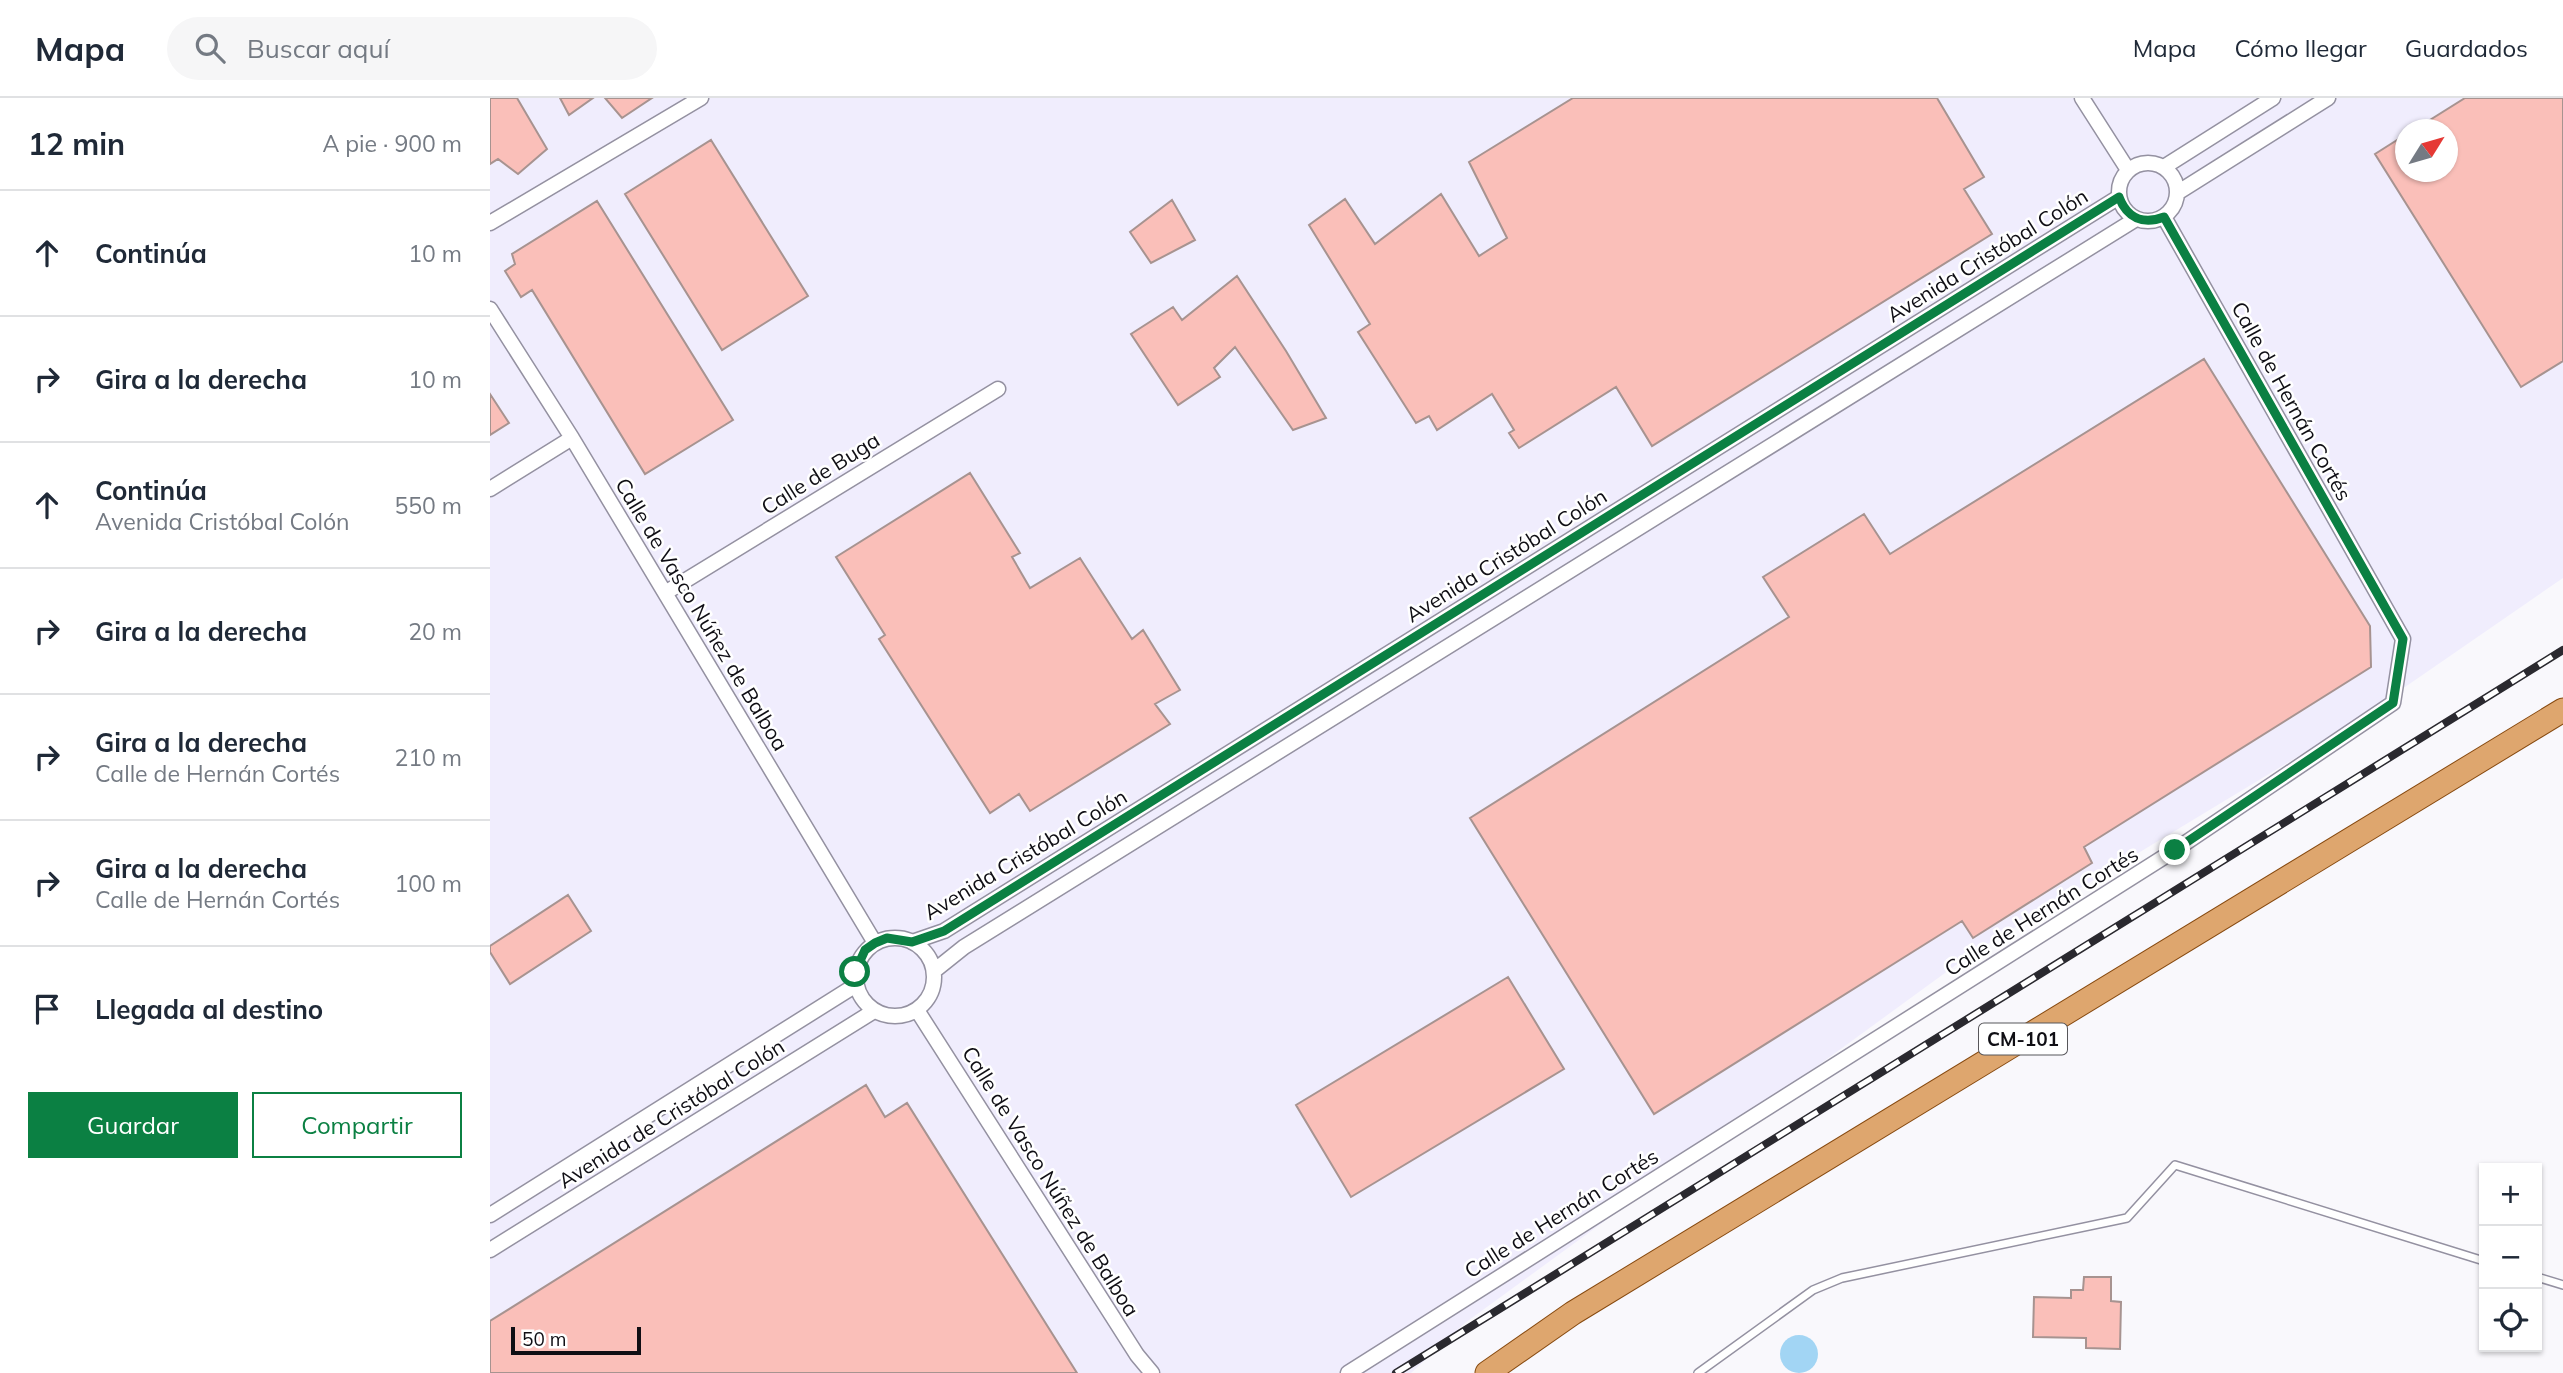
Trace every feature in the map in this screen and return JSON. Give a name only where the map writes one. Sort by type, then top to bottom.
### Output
[{"type":"main road","name":"CM-101","points":[[1487,1373],[1573,1312],[2563,710]]},
{"type":"street","points":[[490,223],[701,98]]},
{"type":"street","points":[[2082,98],[2128,170]]},
{"type":"street","points":[[2164,167],[2273,98]]},
{"type":"street","points":[[2177,192],[2328,98]]},
{"type":"street","points":[[2146,163],[2164,167],[2171,174],[2177,192],[2171,210],[2164,217],[2145,221],[2136,219],[2128,213],[2119,197],[2119,187],[2128,170],[2146,163]]},
{"type":"street","name":"Avenida Cristóbal Colón","points":[[912,942],[944,931],[2119,197]]},
{"type":"street","name":"Calle de Hernán Cortés","points":[[1348,1373],[2175,850],[2393,703],[2403,639],[2164,217]]},
{"type":"street","points":[[933,971],[964,947],[2136,219]]},
{"type":"street","name":"Calle de Vasco Núñez de Balboa","points":[[490,309],[572,438],[875,943]]},
{"type":"street","name":"Calle de Buga","points":[[665,593],[998,389]]},
{"type":"street","points":[[490,489],[572,438]]},
{"type":"street","points":[[887,938],[912,942],[930,959],[933,971],[931,993],[917,1010],[896,1017],[874,1011],[866,1004],[856,985],[859,961],[875,943],[887,938]]},
{"type":"street","name":"Avenida de Cristóbal Colón","points":[[490,1215],[856,985]]},
{"type":"street","name":"Calle de Vasco Núñez de Balboa","points":[[917,1010],[1136,1355],[1152,1373]]},
{"type":"street","name":"Avenida de Cristóbal Colón","points":[[490,1250],[874,1011]]},
{"type":"lane","points":[[1698,1373],[1813,1290],[1842,1278],[2127,1218],[2175,1165],[2479,1259]]},
{"type":"lane","points":[[2542,1279],[2563,1285]]},
{"type":"shaded area","points":[[490,98],[2563,98],[2563,578],[2350,725],[1971,954],[1465,1323],[1411,1373],[490,1373]]},
{"type":"water","points":[[1799,1335],[1812,1341],[1818,1354],[1812,1367],[1799,1373],[1786,1367],[1780,1354],[1786,1341]]},
{"type":"building","points":[[490,98],[517,98],[547,149],[518,174],[498,159],[490,164]]},
{"type":"building","points":[[560,98],[593,98],[569,115]]},
{"type":"building","points":[[605,98],[652,98],[622,118]]},
{"type":"building","points":[[1573,98],[1937,98],[1984,177],[1964,189],[1992,234],[1652,446],[1616,387],[1519,448],[1509,433],[1514,430],[1492,394],[1437,430],[1429,416],[1416,423],[1358,332],[1370,324],[1309,225],[1345,199],[1375,244],[1441,194],[1479,256],[1507,238],[1469,162]]},
{"type":"building","points":[[2465,98],[2563,98],[2563,361],[2521,387],[2375,154],[2395,141],[2395,182],[2458,182],[2458,119],[2432,119]]},
{"type":"building","points":[[711,140],[808,296],[722,350],[625,194]]},
{"type":"building","points":[[1172,200],[1195,240],[1151,263],[1130,232]]},
{"type":"building","points":[[597,201],[733,420],[645,474],[532,290],[521,297],[505,271],[515,264],[512,254]]},
{"type":"building","points":[[1237,276],[1326,418],[1293,430],[1235,347],[1214,368],[1220,377],[1178,405],[1131,334],[1173,307],[1182,320]]},
{"type":"building","points":[[2204,359],[2370,626],[2371,667],[2084,847],[2092,863],[1973,938],[1962,921],[1654,1114],[1470,818],[1789,617],[1763,577],[1864,514],[1890,554]]},
{"type":"building","points":[[490,394],[509,423],[490,435]]},
{"type":"building","points":[[970,473],[1020,553],[1012,557],[1030,588],[1080,558],[1132,639],[1143,630],[1180,690],[1155,704],[1170,724],[1030,811],[1019,794],[990,813],[879,639],[885,635],[836,557]]},
{"type":"building","points":[[568,895],[591,931],[510,984],[490,952],[490,946]]},
{"type":"building","points":[[1508,977],[1564,1069],[1351,1197],[1296,1105]]},
{"type":"building","points":[[866,1085],[885,1117],[907,1103],[1077,1373],[490,1373],[490,1321]]},
{"type":"building","points":[[2084,1277],[2111,1277],[2111,1301],[2121,1302],[2120,1349],[2086,1348],[2086,1338],[2033,1337],[2034,1297],[2071,1298],[2071,1290],[2083,1290]]},
{"type":"railway","points":[[1396,1373],[2563,650]]},
{"type":"route","points":[[855,972],[865,950],[875,943],[887,938],[912,942],[944,931],[2119,197],[2122,206],[2136,219],[2145,221],[2164,217],[2403,639],[2393,703],[2175,850]]}]
